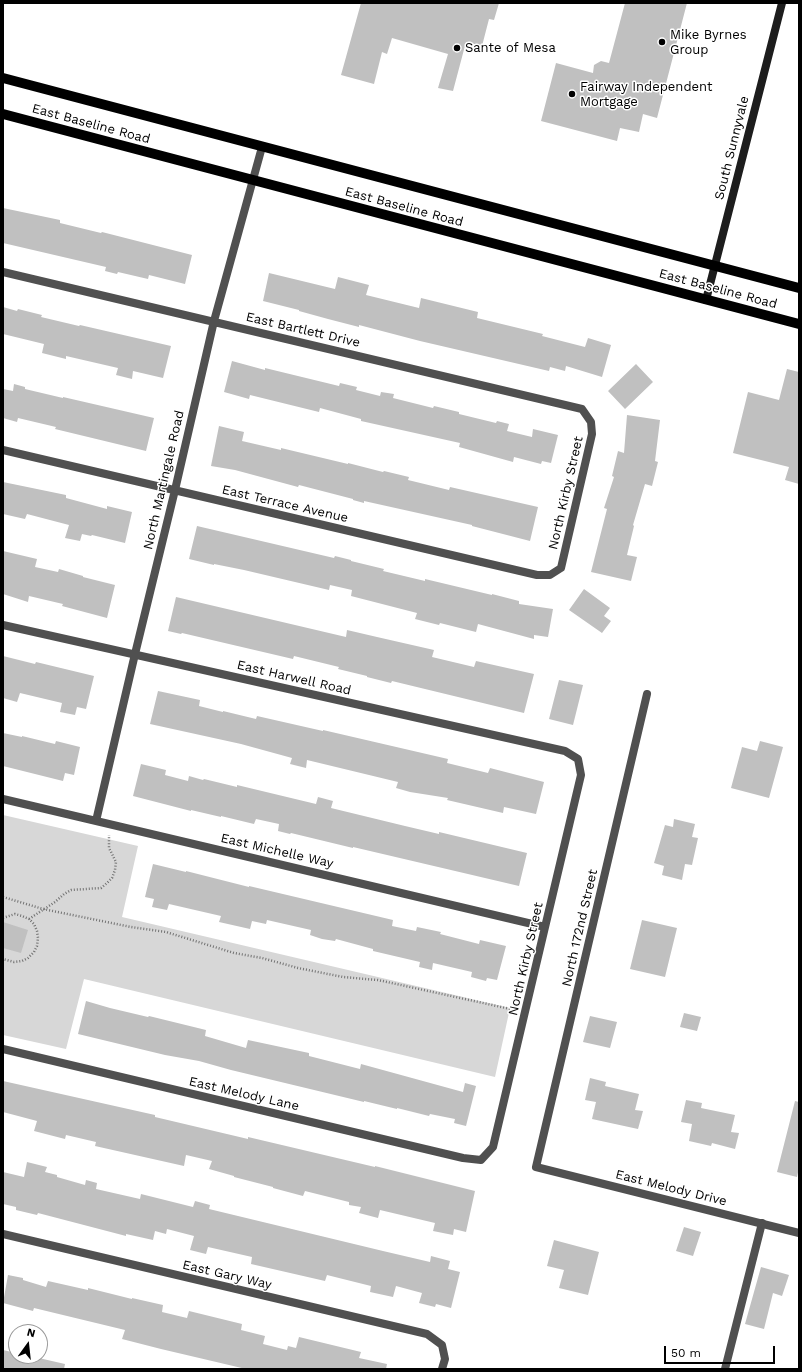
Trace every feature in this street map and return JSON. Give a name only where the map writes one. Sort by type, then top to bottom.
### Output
[{"type":"main road","name":"East Baseline Road","points":[[3,78],[799,288]]},
{"type":"main road","name":"East Baseline Road","points":[[3,114],[799,324]]},
{"type":"street","name":"South Sunnyvale","points":[[706,300],[782,3]]},
{"type":"street","name":"North Martingale Road","points":[[96,821],[214,321],[262,147]]},
{"type":"street","name":"East Bartlett Drive","points":[[3,272],[582,408],[591,422]]},
{"type":"street","name":"North Kirby Street","points":[[561,568],[592,434],[591,422]]},
{"type":"street","name":"East Terrace Avenue","points":[[3,450],[537,575],[550,575],[561,568]]},
{"type":"street","name":"East Harwell Road","points":[[3,625],[565,751],[578,759]]},
{"type":"street","name":"North 172nd Street","points":[[536,1167],[647,694]]},
{"type":"street","name":"North Kirby Street","points":[[481,1160],[493,1147],[582,775],[578,759]]},
{"type":"street","name":"East Michelle Way","points":[[3,799],[545,927]]},
{"type":"street","name":"East Melody Lane","points":[[3,1049],[463,1158],[481,1160]]},
{"type":"street","name":"East Melody Drive","points":[[536,1167],[799,1232]]},
{"type":"street","points":[[725,1369],[762,1223]]},
{"type":"street","name":"East Gary Way","points":[[3,1234],[427,1334],[442,1345],[445,1358],[442,1369]]},
{"type":"path","points":[[28,919],[72,890],[101,888],[112,878],[116,862],[110,848],[108,838],[110,824]]},
{"type":"path","points":[[3,897],[43,909],[131,927],[166,932],[234,953],[262,958],[298,968],[342,977],[378,980],[525,1012]]},
{"type":"path","points":[[3,918],[15,914],[28,919],[34,924],[38,938],[37,946],[28,958],[22,961],[14,962],[3,958]]},
{"type":"shaded area","points":[[3,815],[138,846],[122,917],[510,1008],[495,1077],[84,979],[66,1049],[3,1035]]},
{"type":"building","points":[[361,3],[499,3],[494,20],[489,19],[482,46],[466,42],[453,91],[438,88],[448,54],[392,38],[387,54],[382,52],[374,84],[341,75]]},
{"type":"building","points":[[625,3],[687,3],[657,118],[643,114],[639,132],[620,128],[617,141],[541,121],[556,63],[593,73],[594,65],[601,61],[609,63]]},
{"type":"building","points":[[3,208],[60,220],[60,223],[192,255],[185,284],[149,275],[148,279],[118,272],[117,274],[105,271],[106,267],[3,243]]},
{"type":"building","points":[[269,273],[335,289],[338,277],[369,285],[366,295],[419,308],[421,298],[478,312],[477,318],[543,334],[542,336],[585,347],[588,338],[611,345],[602,377],[566,366],[565,371],[550,367],[549,371],[359,325],[359,327],[263,301]]},
{"type":"building","points":[[3,307],[17,311],[18,309],[42,315],[41,317],[171,346],[163,378],[133,371],[132,379],[116,375],[118,368],[66,356],[66,359],[42,353],[44,344],[3,334]]},
{"type":"building","points":[[232,361],[265,370],[265,368],[339,386],[340,383],[357,387],[356,390],[380,396],[381,392],[394,394],[393,398],[433,408],[434,406],[459,412],[459,414],[496,423],[497,421],[509,424],[507,431],[532,437],[533,429],[558,435],[551,463],[542,461],[541,464],[514,457],[513,462],[459,447],[460,443],[361,421],[361,419],[320,408],[319,412],[250,395],[249,399],[224,392]]},
{"type":"building","points":[[636,364],[653,382],[625,409],[608,391]]},
{"type":"building","points":[[787,369],[799,372],[799,484],[785,480],[789,467],[733,453],[748,392],[779,400]]},
{"type":"building","points":[[14,384],[25,387],[25,389],[154,418],[146,451],[55,429],[56,427],[18,418],[17,422],[3,418],[3,389],[13,391]]},
{"type":"building","points":[[627,415],[660,420],[655,461],[658,462],[652,486],[645,484],[633,525],[627,555],[637,557],[631,581],[591,572],[607,509],[604,508],[614,477],[612,476],[618,451],[624,453]]},
{"type":"building","points":[[219,426],[244,432],[242,441],[281,450],[281,448],[384,471],[409,477],[408,480],[449,490],[450,487],[538,507],[530,541],[472,525],[364,501],[364,503],[299,485],[298,487],[235,470],[211,466]]},
{"type":"building","points":[[3,482],[66,495],[66,498],[107,509],[107,506],[132,512],[125,543],[82,534],[80,541],[65,538],[69,525],[27,514],[25,519],[3,514]]},
{"type":"building","points":[[197,526],[334,558],[335,556],[384,569],[383,571],[425,581],[425,579],[492,594],[519,601],[519,604],[553,609],[548,637],[534,635],[534,639],[478,624],[476,632],[440,623],[439,625],[415,619],[417,613],[351,596],[352,590],[330,585],[329,590],[189,559]]},
{"type":"building","points":[[3,551],[37,559],[35,567],[58,572],[59,569],[115,585],[107,618],[62,606],[63,604],[29,596],[28,602],[3,594]]},
{"type":"building","points":[[584,589],[610,608],[604,616],[611,621],[602,633],[569,610]]},
{"type":"building","points":[[176,597],[346,637],[347,630],[434,650],[432,657],[474,667],[476,661],[534,674],[524,713],[392,681],[391,683],[338,669],[339,667],[294,656],[293,659],[168,631]]},
{"type":"building","points":[[3,656],[35,664],[36,662],[94,676],[86,709],[77,707],[75,715],[60,712],[62,703],[20,693],[17,702],[3,698]]},
{"type":"building","points":[[559,680],[583,685],[573,725],[549,719]]},
{"type":"building","points":[[158,691],[200,700],[199,706],[223,712],[256,719],[257,716],[323,730],[448,759],[447,763],[488,773],[490,768],[544,782],[536,814],[504,807],[503,813],[447,800],[448,798],[410,792],[396,788],[398,782],[307,760],[306,768],[290,764],[292,758],[241,744],[150,724]]},
{"type":"building","points":[[3,733],[55,744],[56,741],[80,747],[74,775],[65,773],[63,781],[3,766]]},
{"type":"building","points":[[760,741],[783,747],[769,798],[731,788],[742,747],[757,751]]},
{"type":"building","points":[[141,764],[166,770],[165,775],[188,781],[189,776],[237,787],[237,785],[316,804],[318,797],[333,801],[331,808],[527,853],[519,886],[278,831],[279,824],[256,819],[254,824],[191,811],[133,796]]},
{"type":"building","points":[[674,819],[695,824],[692,837],[698,838],[692,865],[685,864],[682,880],[662,875],[664,866],[654,863],[665,825],[673,827]]},
{"type":"building","points":[[153,864],[393,920],[392,926],[416,931],[417,927],[441,932],[440,934],[479,944],[480,940],[506,946],[497,980],[487,978],[486,981],[471,977],[472,972],[433,963],[432,970],[419,967],[420,962],[373,951],[373,949],[336,939],[335,941],[322,939],[310,935],[311,930],[267,920],[266,924],[252,921],[250,929],[219,922],[221,916],[169,904],[167,910],[152,907],[154,899],[145,897]]},
{"type":"building","points":[[642,920],[677,928],[665,977],[630,969]]},
{"type":"building","points":[[3,922],[28,930],[21,953],[3,948]]},
{"type":"building","points":[[86,1001],[206,1030],[205,1036],[246,1048],[248,1040],[309,1053],[309,1056],[360,1069],[361,1064],[463,1092],[465,1083],[476,1086],[466,1126],[454,1123],[455,1119],[430,1114],[429,1116],[364,1102],[199,1061],[165,1055],[78,1034]]},
{"type":"building","points":[[684,1013],[701,1017],[697,1031],[680,1027]]},
{"type":"building","points":[[590,1016],[617,1022],[610,1048],[583,1042]]},
{"type":"building","points":[[590,1078],[606,1082],[605,1086],[639,1094],[635,1110],[643,1111],[638,1129],[592,1119],[596,1102],[585,1100]]},
{"type":"building","points":[[3,1081],[155,1115],[155,1117],[248,1139],[248,1137],[375,1166],[475,1191],[466,1232],[454,1229],[453,1235],[433,1231],[435,1223],[380,1210],[378,1218],[359,1213],[361,1207],[349,1205],[349,1202],[305,1191],[303,1196],[209,1169],[212,1161],[186,1155],[184,1166],[95,1146],[96,1142],[66,1135],[65,1139],[34,1131],[37,1121],[3,1112]]},
{"type":"building","points":[[686,1100],[702,1103],[701,1108],[735,1115],[731,1132],[739,1133],[735,1149],[712,1143],[711,1146],[689,1141],[692,1124],[681,1122]]},
{"type":"building","points":[[795,1101],[799,1102],[799,1168],[797,1177],[777,1172]]},
{"type":"building","points":[[27,1162],[47,1167],[45,1172],[57,1175],[57,1177],[85,1185],[86,1180],[97,1183],[96,1189],[140,1199],[141,1194],[193,1207],[195,1201],[210,1205],[209,1209],[383,1251],[430,1262],[431,1256],[450,1261],[448,1269],[460,1272],[451,1308],[436,1304],[435,1307],[419,1303],[422,1293],[396,1286],[393,1297],[370,1292],[371,1286],[327,1275],[325,1281],[251,1264],[252,1257],[208,1247],[206,1254],[190,1250],[194,1236],[167,1229],[166,1234],[155,1231],[153,1240],[126,1234],[126,1236],[38,1213],[37,1215],[16,1210],[16,1207],[3,1204],[3,1172],[24,1177]]},
{"type":"building","points":[[684,1227],[701,1232],[693,1256],[676,1251]]},
{"type":"building","points":[[554,1240],[599,1252],[588,1295],[559,1288],[564,1270],[547,1266]]},
{"type":"building","points":[[761,1267],[789,1275],[782,1296],[773,1293],[764,1329],[745,1324]]},
{"type":"building","points":[[8,1275],[23,1278],[23,1280],[46,1287],[48,1281],[88,1290],[88,1288],[163,1305],[162,1312],[187,1318],[189,1311],[242,1324],[241,1330],[265,1336],[263,1344],[287,1350],[288,1346],[296,1348],[299,1337],[361,1352],[359,1358],[387,1364],[386,1369],[246,1369],[161,1349],[122,1339],[125,1330],[34,1308],[33,1311],[3,1303]]},
{"type":"building","points":[[3,1350],[8,1351],[8,1364],[48,1364],[48,1360],[65,1364],[64,1369],[3,1369]]},
{"type":"place","name":"Mike Byrnes Group","points":[[662,42]]},
{"type":"place","name":"Sante of Mesa","points":[[457,48]]},
{"type":"place","name":"Fairway Independent Mortgage","points":[[572,94]]}]
